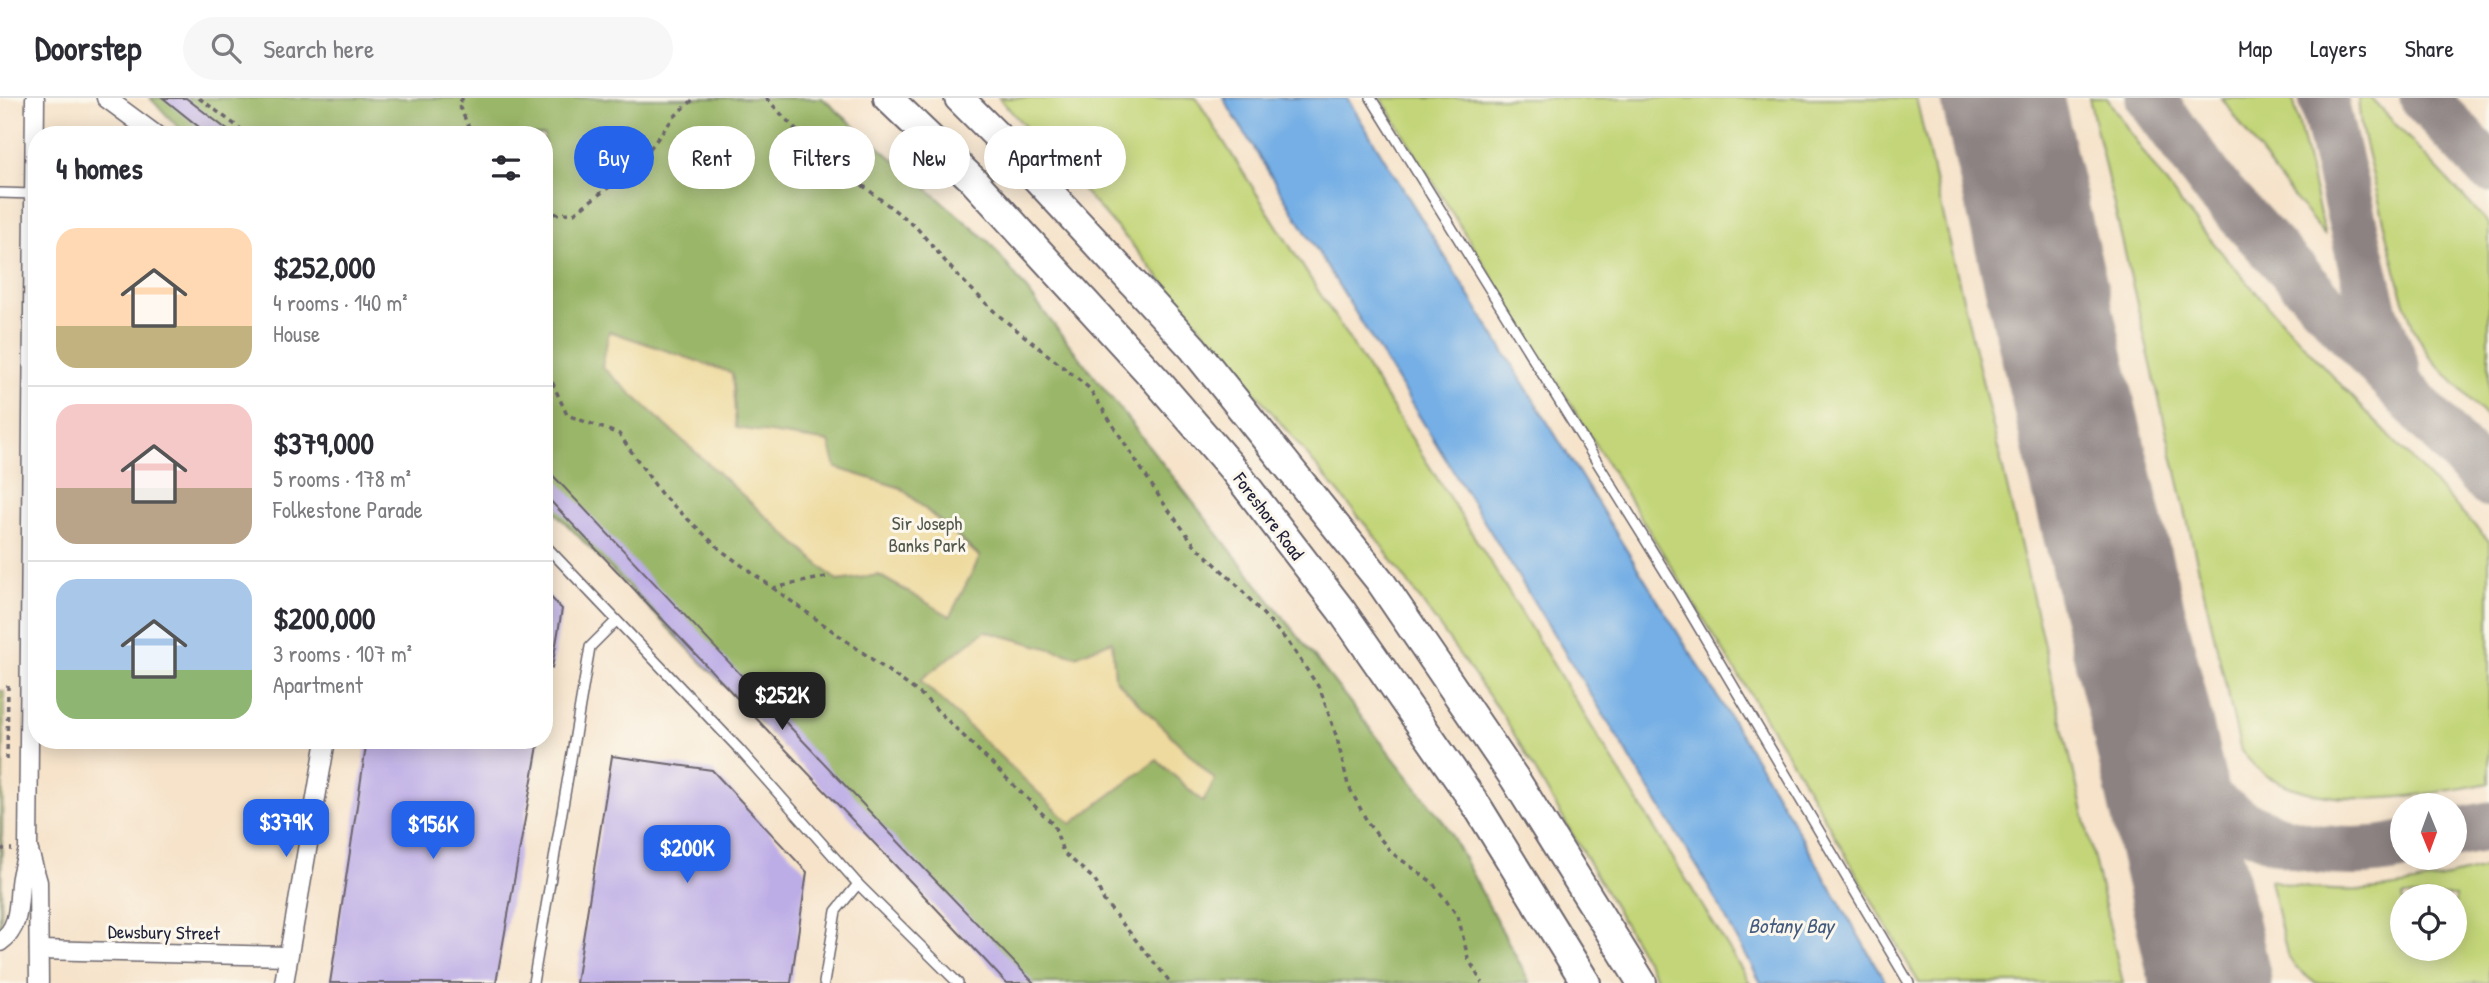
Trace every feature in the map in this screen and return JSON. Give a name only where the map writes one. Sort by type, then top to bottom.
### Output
[{"type":"main road","name":"Foreshore Road","points":[[888,98],[973,180],[1157,381],[1233,469],[1341,610],[1477,806],[1586,983]]},
{"type":"main road","points":[[959,98],[1006,145],[1192,348],[1380,582],[1515,779],[1642,983]]},
{"type":"street","points":[[35,98],[35,126]]},
{"type":"street","points":[[106,98],[144,126]]},
{"type":"street","points":[[0,942],[14,927],[20,882],[28,850],[31,749]]},
{"type":"street","points":[[284,983],[324,749]]},
{"type":"street","points":[[28,850],[38,882],[39,983]]},
{"type":"street","name":"Dewsbury Street","points":[[39,950],[288,956]]},
{"type":"lane","points":[[1371,98],[1679,594],[1909,983]]},
{"type":"lane","points":[[0,193],[28,194]]},
{"type":"lane","points":[[553,554],[736,745],[858,884],[958,983]]},
{"type":"lane","points":[[533,983],[590,647],[616,621]]},
{"type":"lane","points":[[824,983],[836,911],[858,884]]},
{"type":"path","points":[[199,98],[237,126]]},
{"type":"path","points":[[463,98],[458,104],[469,126]]},
{"type":"path","points":[[553,214],[574,213],[635,168],[674,117],[695,98]]},
{"type":"path","points":[[766,98],[798,132],[834,163],[916,226],[957,275],[997,314],[1088,388],[1161,501],[1194,544],[1237,585],[1288,642],[1320,689],[1337,738],[1348,785],[1369,825],[1392,853],[1432,882],[1458,916],[1468,958],[1482,983]]},
{"type":"path","points":[[553,384],[567,415],[619,434],[662,495],[722,551],[923,696],[1054,825],[1063,852],[1095,880],[1104,901],[1171,983]]},
{"type":"path","points":[[773,589],[826,577]]},
{"type":"path","points":[[7,760],[4,718],[8,685]]},
{"type":"green space","name":"Sir Joseph Banks Park","points":[[150,98],[822,98],[854,126],[769,126],[769,189],[875,189],[875,144],[889,156],[889,189],[928,189],[989,242],[1446,825],[1530,983],[1016,983],[553,510],[553,126],[177,126]],"holes":[[[602,367],[732,373],[736,428],[836,468],[901,488],[980,556],[950,615],[878,575],[837,581]],[[985,631],[1076,656],[1112,642],[1115,679],[1214,780],[1202,801],[1157,760]]]},
{"type":"green space","points":[[999,98],[1196,98],[1480,546],[1750,983],[1659,983],[1504,717],[1374,535],[1128,240],[1082,189],[1126,189],[1126,126],[1024,126]]},
{"type":"green space","points":[[1381,98],[1916,98],[2123,983],[1919,983],[1799,773]]},
{"type":"green space","points":[[2089,98],[2107,98],[2173,193],[2232,264],[2304,345],[2489,541],[2489,783],[2430,793],[2390,793],[2390,797],[2323,795],[2297,789],[2268,777],[2241,751]]},
{"type":"green space","points":[[2222,98],[2293,98],[2325,236],[2277,176]]},
{"type":"green space","points":[[2358,98],[2371,98],[2489,224],[2489,420],[2429,356],[2413,327],[2401,291],[2361,127]]},
{"type":"green space","points":[[0,691],[4,691],[1,929],[0,927]]},
{"type":"green space","points":[[2489,867],[2489,983],[2315,983],[2295,967],[2287,954],[2270,880],[2327,890],[2390,887],[2390,961],[2467,961],[2467,884],[2411,884]]},
{"type":"sand","points":[[609,331],[732,373],[736,428],[829,442],[836,468],[901,488],[980,557],[950,616],[879,575],[837,581],[602,367]]},
{"type":"sand","points":[[985,631],[1076,656],[1112,641],[1115,679],[1215,780],[1203,802],[1157,760],[1071,824],[920,680]]},
{"type":"water","name":"Botany Bay","points":[[1223,98],[1347,98],[1762,769],[1886,983],[1761,983],[1701,873]]},
{"type":"building","points":[[163,98],[186,98],[222,126],[198,126]]},
{"type":"building","points":[[553,476],[1034,983],[1006,983],[553,504]]},
{"type":"building","points":[[553,600],[562,609],[553,662]]},
{"type":"building","points":[[366,749],[537,749],[496,983],[330,983]]},
{"type":"building","points":[[612,756],[712,770],[807,872],[791,983],[576,983]]},
{"type":"taxiway","points":[[2150,98],[2218,190],[2489,483]]},
{"type":"taxiway","points":[[2323,98],[2374,313],[2396,369]]},
{"type":"taxiway","points":[[2424,98],[2489,168]]},
{"type":"taxiway","points":[[2146,699],[2166,748],[2186,777],[2211,801],[2238,821],[2269,836],[2301,846],[2335,851],[2390,848]]},
{"type":"taxiway","points":[[2468,830],[2489,826]]},
{"type":"taxiway","points":[[2198,920],[2214,957],[2234,983]]},
{"type":"runway","points":[[2002,98],[2211,983]]}]
